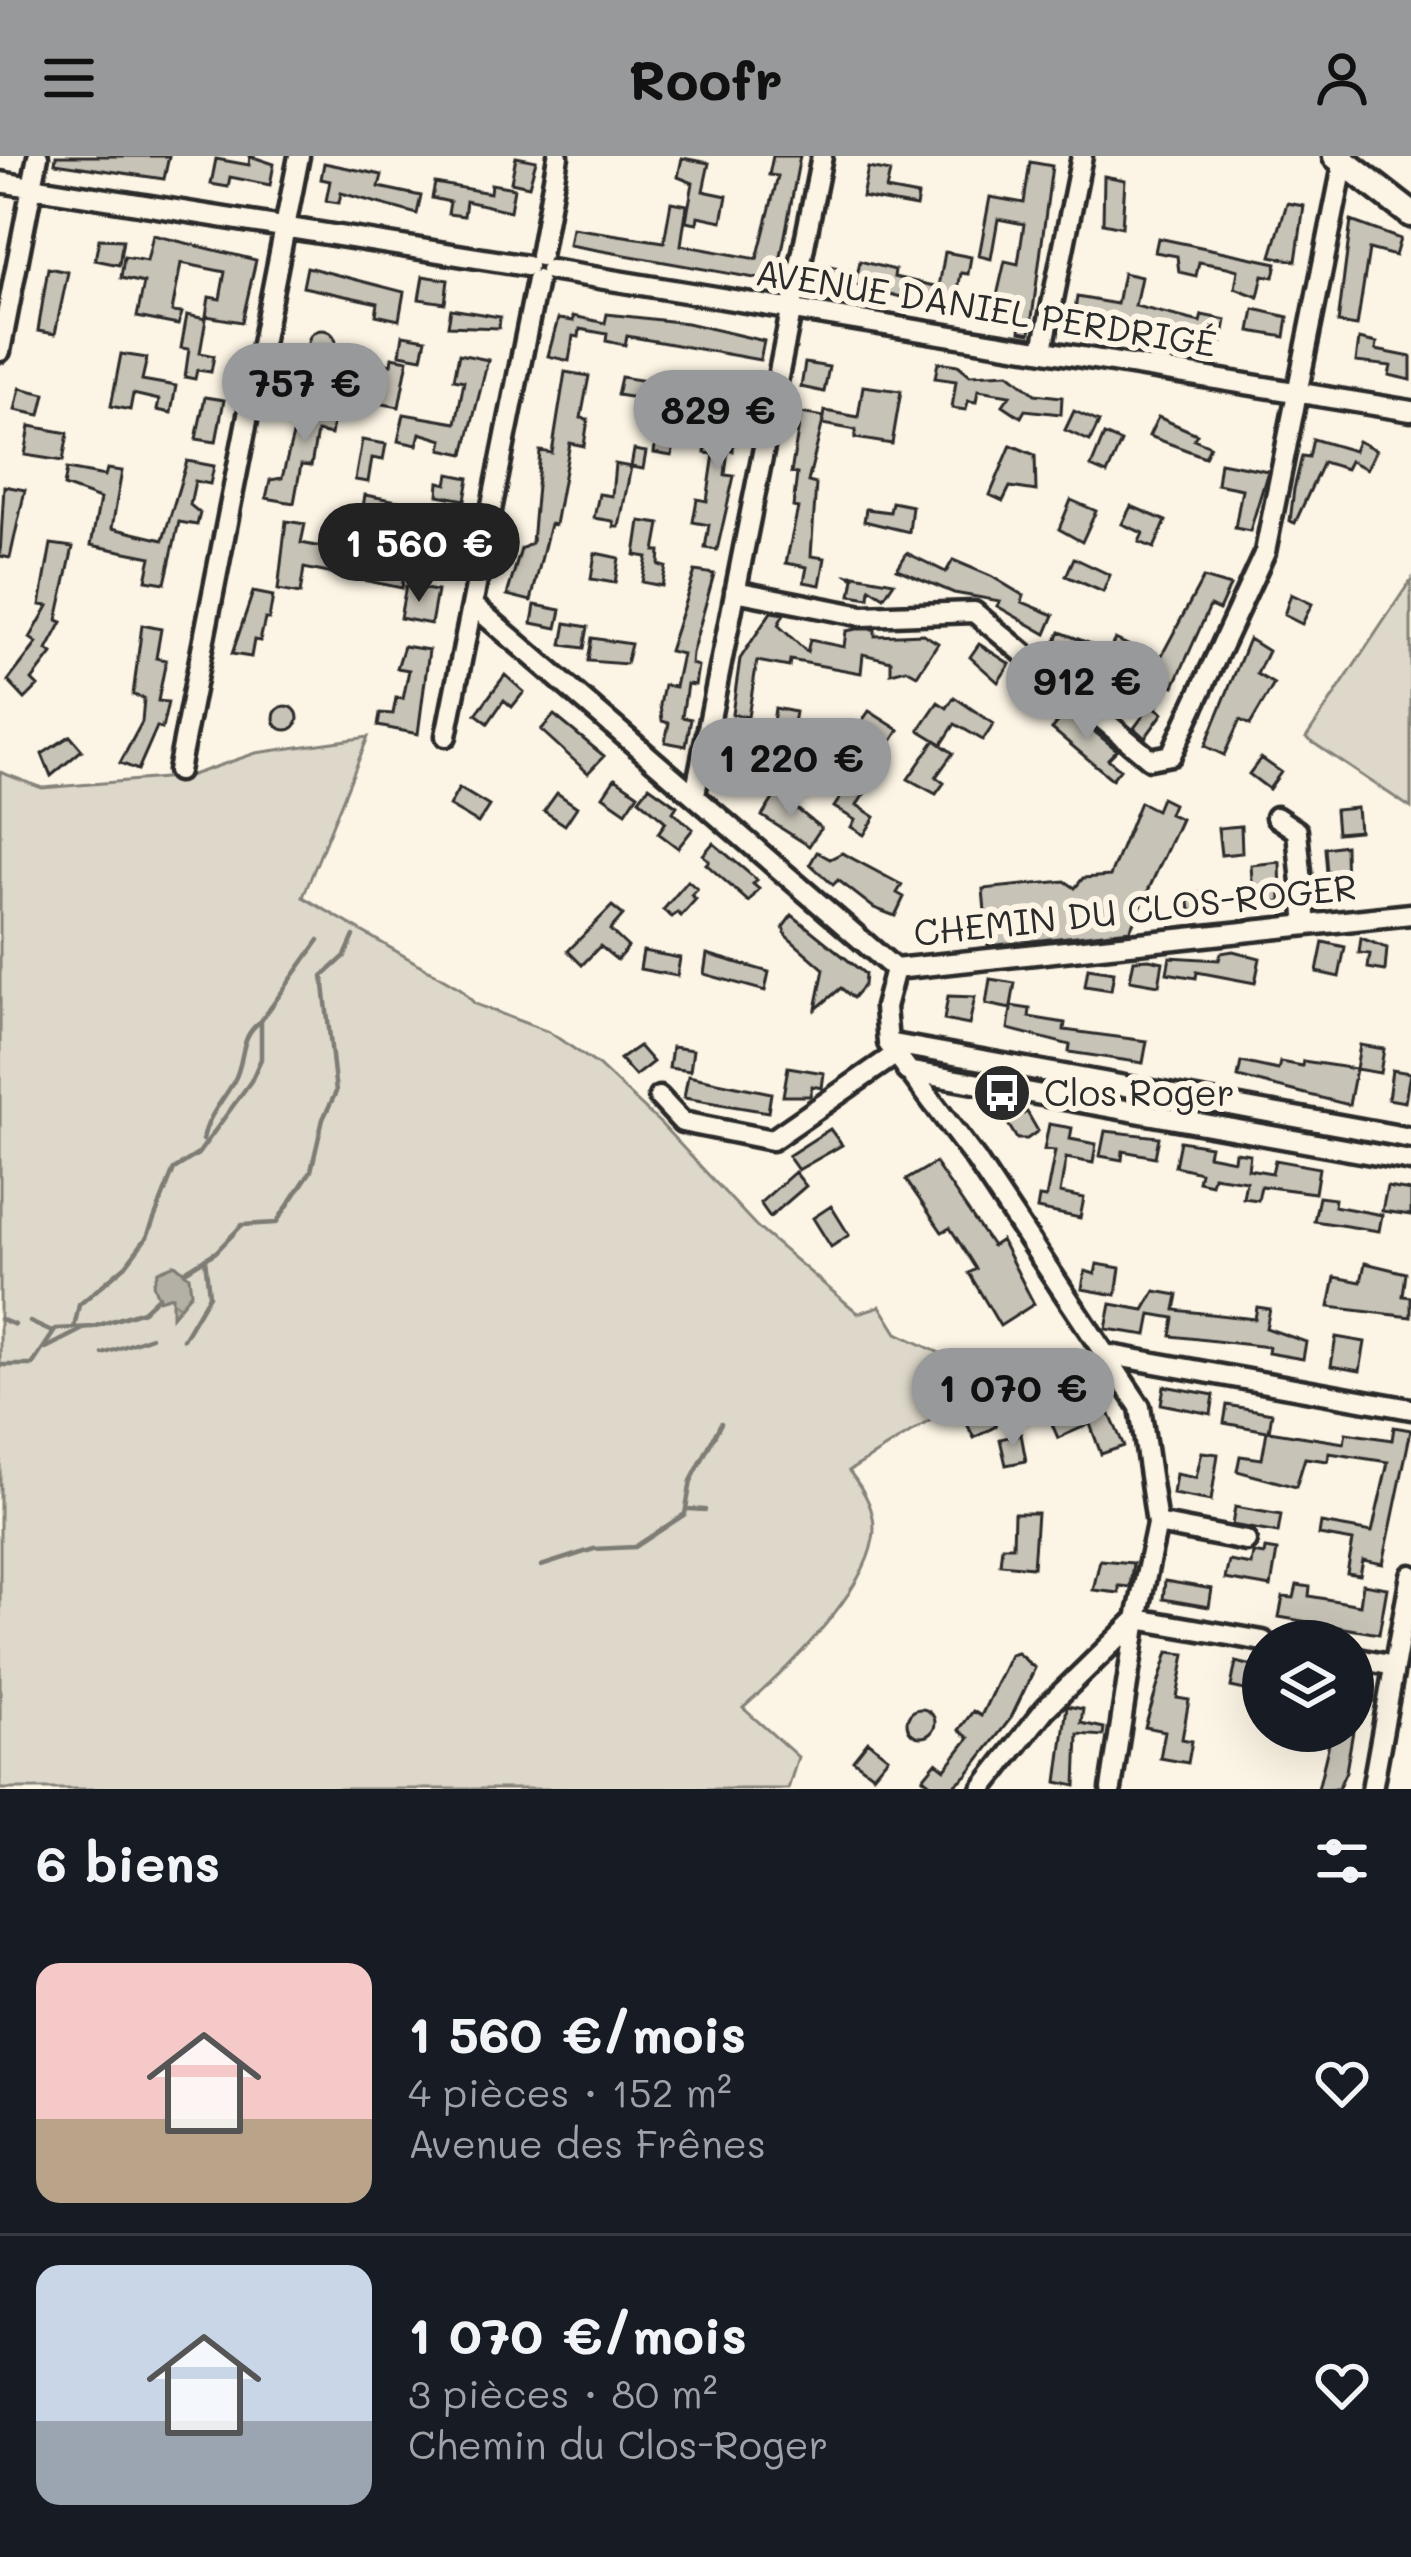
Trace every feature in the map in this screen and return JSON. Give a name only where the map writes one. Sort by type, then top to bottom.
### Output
[{"type":"street","points":[[0,351],[38,156]]},
{"type":"street","points":[[178,771],[299,156]]},
{"type":"street","points":[[446,736],[558,156]]},
{"type":"street","points":[[695,794],[822,156]]},
{"type":"street","points":[[1043,349],[1082,156]]},
{"type":"street","points":[[735,591],[863,616],[974,612],[1150,759],[1167,758],[1265,551],[1342,158],[1411,214]]},
{"type":"street","name":"AVENUE DANIEL PERDRIGÉ","points":[[0,182],[1411,411]]},
{"type":"street","points":[[472,605],[895,969]]},
{"type":"street","points":[[1276,817],[1297,831],[1306,925]]},
{"type":"street","name":"CHEMIN DU CLOS-ROGER","points":[[897,1056],[885,1007],[895,969],[1411,914]]},
{"type":"street","points":[[897,1056],[1411,1161]]},
{"type":"street","points":[[897,1056],[976,1160],[1140,1407],[1157,1525],[1111,1789]]},
{"type":"street","points":[[659,1097],[682,1122],[772,1140],[897,1056],[1411,1138]]},
{"type":"street","points":[[1105,1354],[1411,1409]]},
{"type":"street","points":[[1157,1525],[1246,1541]]},
{"type":"street","points":[[1372,1789],[1411,1575]]},
{"type":"street","points":[[1137,1619],[1242,1637]]},
{"type":"street","points":[[982,1789],[1045,1709],[1137,1619]]},
{"type":"street","points":[[1374,1662],[1394,1666]]},
{"type":"shaded area","points":[[1411,580],[1411,808],[1306,738]]},
{"type":"shaded area","points":[[368,737],[303,897],[461,989],[475,1004],[549,1032],[598,1065],[661,1124],[758,1228],[858,1313],[880,1306],[897,1333],[944,1355],[963,1400],[849,1471],[872,1511],[873,1539],[867,1561],[820,1631],[743,1708],[798,1757],[788,1789],[0,1789],[0,772],[42,788],[189,776],[256,753]]},
{"type":"water","points":[[175,1264],[189,1276],[191,1293],[172,1316],[172,1296],[159,1300],[153,1284],[158,1271]]},
{"type":"building","points":[[56,156],[169,156],[164,179],[55,163]]},
{"type":"building","points":[[250,156],[274,164],[270,185],[230,177],[228,187],[211,184],[216,159],[249,165]]},
{"type":"building","points":[[773,156],[800,156],[777,278],[771,281],[569,245],[572,228],[664,242],[671,202],[687,205],[681,245],[757,259],[778,176],[769,175]]},
{"type":"building","points":[[516,157],[536,161],[529,186],[511,182]]},
{"type":"building","points":[[682,158],[709,163],[703,191],[727,196],[722,221],[698,216],[697,223],[686,221],[693,183],[678,177]]},
{"type":"building","points":[[1030,162],[1052,166],[1030,333],[1020,331],[1021,322],[985,316],[987,298],[996,300],[1005,261],[1018,264],[1024,224],[998,219],[991,259],[979,256],[990,197],[1024,203]]},
{"type":"building","points":[[324,163],[382,175],[379,187],[421,196],[417,214],[341,193],[339,203],[326,201],[330,181],[321,179]]},
{"type":"building","points":[[868,168],[890,172],[886,190],[918,196],[916,207],[862,197]]},
{"type":"building","points":[[1104,176],[1125,180],[1122,227],[1103,223]]},
{"type":"building","points":[[435,183],[490,193],[491,184],[514,188],[510,211],[466,201],[464,216],[448,214],[450,202],[432,198]]},
{"type":"building","points":[[1287,203],[1304,206],[1296,261],[1271,256]]},
{"type":"building","points":[[1351,221],[1400,239],[1395,256],[1369,249],[1357,326],[1338,323]]},
{"type":"building","points":[[153,235],[256,260],[242,322],[206,316],[209,297],[220,299],[225,272],[181,263],[172,312],[182,313],[178,325],[137,317],[144,283],[121,278],[124,257],[147,261]]},
{"type":"building","points":[[1158,238],[1277,263],[1274,277],[1263,275],[1258,297],[1235,288],[1238,270],[1199,262],[1196,276],[1179,272],[1177,256],[1155,252]]},
{"type":"building","points":[[99,239],[123,240],[119,265],[95,260]]},
{"type":"building","points":[[945,252],[971,257],[968,274],[961,273],[954,311],[844,282],[843,291],[821,286],[825,265],[858,272],[860,261],[895,270],[894,277],[939,287]]},
{"type":"building","points":[[307,267],[404,292],[399,320],[376,315],[378,303],[303,287]]},
{"type":"building","points":[[48,268],[68,272],[55,334],[38,331]]},
{"type":"building","points":[[1123,273],[1141,277],[1135,306],[1200,322],[1202,315],[1226,320],[1222,342],[1197,337],[1196,345],[1138,328],[1122,337],[1107,334],[1109,323],[1074,316],[1077,297],[1117,304]]},
{"type":"building","points":[[423,276],[448,280],[445,303],[419,299]]},
{"type":"building","points":[[451,309],[500,317],[499,328],[448,326]]},
{"type":"building","points":[[1254,309],[1288,317],[1285,337],[1250,331]]},
{"type":"building","points":[[607,314],[687,323],[764,341],[760,360],[627,336],[625,345],[606,341],[607,334],[580,329],[579,337],[573,336],[569,361],[548,356],[558,319],[573,321],[573,316],[605,323]]},
{"type":"building","points":[[187,315],[206,319],[200,353],[214,356],[211,372],[197,370],[195,379],[185,377],[189,349],[181,348]]},
{"type":"building","points":[[322,330],[332,334],[336,344],[332,354],[322,358],[312,354],[308,344],[312,334]]},
{"type":"building","points":[[403,335],[426,339],[422,358],[400,354]]},
{"type":"building","points":[[1359,339],[1377,343],[1376,350],[1411,357],[1411,380],[1389,375],[1391,366],[1356,362]]},
{"type":"building","points":[[121,354],[147,358],[142,380],[176,386],[171,413],[157,410],[159,400],[133,394],[130,410],[111,406]]},
{"type":"building","points":[[459,354],[488,360],[464,454],[441,449],[443,440],[420,433],[417,445],[398,441],[404,414],[456,423],[464,381],[454,379]]},
{"type":"building","points":[[392,357],[408,360],[399,407],[378,403],[385,363],[391,364]]},
{"type":"building","points":[[938,362],[958,365],[970,375],[1009,373],[1035,394],[1062,397],[1061,414],[1025,410],[1021,417],[1003,405],[1010,395],[978,390],[976,402],[968,401],[966,410],[952,408],[956,381],[935,378]]},
{"type":"building","points":[[805,363],[829,367],[824,392],[801,387]]},
{"type":"building","points":[[565,372],[589,376],[581,418],[588,419],[584,446],[570,443],[555,525],[550,524],[531,601],[507,595],[521,549],[532,543],[540,451],[552,453]]},
{"type":"building","points":[[621,377],[646,381],[643,399],[617,395]]},
{"type":"building","points":[[323,383],[339,386],[331,435],[317,432],[311,466],[301,465],[294,503],[266,498],[270,480],[282,478],[299,412],[317,415]]},
{"type":"building","points":[[863,386],[901,391],[892,444],[855,438],[856,430],[823,424],[825,411],[858,417]]},
{"type":"building","points":[[20,388],[45,394],[40,415],[15,410]]},
{"type":"building","points":[[205,397],[224,400],[216,442],[196,439]]},
{"type":"building","points":[[712,401],[736,406],[733,451],[728,450],[725,475],[734,476],[717,550],[705,548],[709,525],[693,522],[697,499],[707,501],[714,454],[705,453]]},
{"type":"building","points":[[1074,411],[1099,422],[1090,441],[1065,430]]},
{"type":"building","points":[[801,413],[824,417],[808,482],[816,484],[811,556],[825,558],[820,585],[804,582],[807,567],[786,563],[798,508],[793,507],[797,474],[791,473]]},
{"type":"building","points":[[1158,417],[1197,434],[1194,439],[1210,446],[1205,457],[1149,436]]},
{"type":"building","points":[[658,423],[677,426],[672,456],[654,453]]},
{"type":"building","points":[[30,426],[68,433],[63,461],[25,455]]},
{"type":"building","points":[[1104,435],[1121,442],[1107,474],[1091,467]]},
{"type":"building","points":[[1313,439],[1354,451],[1358,441],[1376,450],[1367,469],[1350,461],[1346,469],[1323,462],[1295,523],[1290,521],[1294,489],[1302,456],[1309,457]]},
{"type":"building","points":[[362,440],[386,444],[383,460],[372,458],[368,482],[355,480]]},
{"type":"building","points":[[1011,445],[1035,455],[1036,491],[1010,487],[1003,501],[990,495]]},
{"type":"building","points":[[634,450],[646,452],[643,469],[631,467]]},
{"type":"building","points":[[187,461],[214,466],[210,484],[195,481],[190,505],[200,513],[197,525],[179,522],[165,583],[146,580],[151,557],[91,545],[100,499],[64,486],[67,469],[105,476],[107,469],[122,471],[112,528],[163,540]]},
{"type":"building","points":[[1220,462],[1268,471],[1250,531],[1235,528],[1242,489],[1217,484]]},
{"type":"building","points":[[615,464],[631,467],[619,527],[613,521],[594,518],[599,494],[612,496]]},
{"type":"building","points":[[449,474],[469,478],[465,500],[438,495],[439,482],[447,484]]},
{"type":"building","points":[[4,486],[25,490],[10,558],[0,556]]},
{"type":"building","points":[[365,495],[419,505],[417,517],[405,514],[402,526],[361,519]]},
{"type":"building","points":[[1071,500],[1096,511],[1082,542],[1059,529]]},
{"type":"building","points":[[892,502],[912,506],[909,532],[864,521],[866,509],[890,512]]},
{"type":"building","points":[[1131,506],[1166,521],[1154,548],[1139,542],[1143,533],[1122,524]]},
{"type":"building","points":[[286,521],[305,524],[301,543],[353,553],[355,546],[395,554],[391,572],[404,575],[402,588],[304,568],[300,594],[278,590]]},
{"type":"building","points":[[640,521],[660,524],[655,551],[660,551],[659,565],[666,567],[662,586],[642,582],[647,557],[635,555]]},
{"type":"building","points":[[51,544],[73,547],[57,620],[62,622],[47,650],[52,654],[32,680],[38,686],[25,699],[8,681],[37,643],[30,638],[48,606],[40,605]]},
{"type":"building","points":[[595,553],[619,558],[615,583],[591,579]]},
{"type":"building","points":[[907,553],[946,572],[953,560],[991,576],[1024,596],[1022,602],[1054,615],[1046,634],[997,606],[1000,601],[954,593],[897,569]]},
{"type":"building","points":[[1074,558],[1110,575],[1103,592],[1066,576]]},
{"type":"building","points":[[695,571],[714,574],[692,653],[691,664],[698,666],[695,685],[687,684],[682,717],[691,719],[686,746],[665,742],[669,723],[662,721],[660,705],[664,685],[675,687],[682,654],[669,651]]},
{"type":"building","points":[[849,575],[894,582],[884,597],[870,588],[869,598],[851,595],[854,578]]},
{"type":"building","points":[[1203,578],[1230,586],[1219,610],[1210,606],[1174,686],[1168,683],[1156,708],[1163,713],[1145,738],[1134,728],[1149,708],[1144,705],[1152,681],[1118,664],[1115,671],[1103,666],[1097,679],[1082,672],[1086,665],[1051,651],[1060,632],[1109,651],[1115,639],[1136,649],[1132,657],[1155,668]]},
{"type":"building","points":[[406,586],[437,591],[431,624],[400,618]]},
{"type":"building","points":[[253,592],[273,596],[269,619],[265,619],[260,641],[254,640],[251,657],[232,654]]},
{"type":"building","points":[[1291,594],[1312,604],[1302,624],[1284,615]]},
{"type":"building","points":[[535,605],[561,610],[557,628],[532,623]]},
{"type":"building","points":[[771,612],[784,614],[778,625],[807,652],[810,640],[844,647],[846,631],[857,629],[875,629],[875,636],[923,634],[938,643],[917,675],[906,669],[891,673],[891,661],[863,654],[861,673],[790,660],[789,667],[757,661],[748,717],[732,714],[740,659]]},
{"type":"building","points":[[566,623],[588,627],[584,648],[562,645]]},
{"type":"building","points":[[142,625],[161,629],[156,658],[166,660],[158,701],[168,702],[162,729],[157,727],[138,770],[120,763],[142,722],[144,698],[133,695]]},
{"type":"building","points":[[592,638],[631,644],[626,664],[588,661]]},
{"type":"building","points":[[1249,639],[1268,651],[1257,674],[1274,684],[1250,725],[1240,720],[1224,755],[1205,746]]},
{"type":"building","points":[[979,644],[1010,664],[998,682],[970,657]]},
{"type":"building","points":[[404,646],[429,650],[418,734],[378,726],[380,713],[393,714],[396,698],[403,699],[409,670],[397,668]]},
{"type":"building","points":[[505,675],[524,692],[512,707],[504,700],[488,723],[476,714]]},
{"type":"building","points":[[954,697],[994,724],[983,740],[955,724],[942,744],[919,730],[938,702],[947,708]]},
{"type":"building","points":[[286,706],[295,709],[295,727],[286,730],[277,727],[274,718],[277,709]]},
{"type":"building","points":[[775,708],[795,712],[792,729],[784,728],[782,738],[771,736]]},
{"type":"building","points":[[1068,710],[1117,750],[1108,759],[1120,769],[1112,779],[1052,729]]},
{"type":"building","points":[[869,711],[899,730],[884,754],[856,730]]},
{"type":"building","points":[[554,715],[604,756],[588,773],[541,730]]},
{"type":"building","points":[[70,736],[82,750],[51,776],[42,754]]},
{"type":"building","points":[[935,740],[953,753],[936,777],[944,783],[936,794],[908,779]]},
{"type":"building","points":[[1261,758],[1281,772],[1269,789],[1249,774]]},
{"type":"building","points":[[615,778],[638,794],[626,812],[603,796]]},
{"type":"building","points":[[853,779],[868,788],[857,805],[875,817],[864,835],[851,827],[855,820],[834,807]]},
{"type":"building","points":[[649,786],[677,806],[673,812],[693,829],[678,848],[658,833],[666,822],[639,799]]},
{"type":"building","points":[[459,788],[489,806],[478,823],[449,806]]},
{"type":"building","points":[[557,793],[577,807],[565,825],[544,811]]},
{"type":"building","points":[[777,793],[821,828],[809,846],[762,816]]},
{"type":"building","points":[[1161,798],[1173,804],[1169,814],[1181,819],[1130,930],[988,946],[983,889],[1065,881],[1075,888],[1083,878],[1110,876],[1140,802],[1156,810]]},
{"type":"building","points":[[1357,808],[1359,831],[1337,833],[1335,810]]},
{"type":"building","points":[[1241,826],[1242,853],[1221,855],[1218,828]]},
{"type":"building","points":[[713,843],[757,880],[753,884],[759,889],[749,902],[706,864],[709,861],[703,855]]},
{"type":"building","points":[[1345,845],[1346,896],[1329,898],[1325,848]]},
{"type":"building","points":[[817,852],[830,859],[842,853],[902,885],[897,893],[904,897],[895,916],[874,908],[838,880],[833,885],[810,864]]},
{"type":"building","points":[[1280,862],[1281,901],[1263,903],[1263,895],[1253,895],[1251,865]]},
{"type":"building","points":[[688,881],[697,889],[691,895],[696,899],[681,916],[677,912],[672,917],[663,910]]},
{"type":"building","points":[[1216,891],[1217,906],[1190,911],[1188,894]]},
{"type":"building","points":[[612,906],[623,915],[610,930],[628,947],[617,960],[600,946],[582,965],[568,951]]},
{"type":"building","points":[[792,915],[865,974],[864,985],[853,998],[841,988],[816,1009],[824,969],[786,936],[783,927]]},
{"type":"building","points":[[1361,938],[1387,948],[1385,971],[1368,968],[1370,954],[1359,953]]},
{"type":"building","points":[[1323,942],[1345,947],[1339,977],[1317,972]]},
{"type":"building","points":[[643,951],[680,958],[677,976],[640,969]]},
{"type":"building","points":[[1221,953],[1260,958],[1255,983],[1197,972],[1196,978],[1167,973],[1170,957],[1219,960]]},
{"type":"building","points":[[707,954],[769,972],[765,991],[704,974]]},
{"type":"building","points":[[1134,960],[1163,962],[1159,985],[1130,980]]},
{"type":"building","points":[[1088,968],[1114,972],[1111,990],[1085,986]]},
{"type":"building","points":[[990,979],[1015,983],[1011,1006],[1030,1009],[1029,1017],[1065,1023],[1064,1030],[1147,1041],[1143,1063],[1069,1052],[1070,1045],[1008,1029],[1011,1009],[986,1004]]},
{"type":"building","points":[[948,996],[975,997],[969,1025],[944,1020]]},
{"type":"building","points":[[1360,1045],[1384,1049],[1380,1073],[1356,1069]]},
{"type":"building","points":[[639,1046],[653,1062],[635,1076],[620,1059]]},
{"type":"building","points":[[672,1047],[693,1050],[690,1071],[669,1068]]},
{"type":"building","points":[[1303,1061],[1356,1069],[1349,1105],[1238,1077],[1241,1062],[1278,1070],[1280,1062],[1302,1066]]},
{"type":"building","points":[[788,1067],[824,1073],[822,1088],[812,1086],[810,1096],[783,1096]]},
{"type":"building","points":[[1392,1070],[1410,1073],[1405,1102],[1388,1099]]},
{"type":"building","points":[[688,1076],[771,1093],[768,1112],[684,1098]]},
{"type":"building","points":[[1012,1103],[1021,1115],[1027,1112],[1038,1131],[1027,1139],[1017,1139],[1005,1119]]},
{"type":"building","points":[[1049,1124],[1072,1128],[1070,1139],[1096,1144],[1093,1163],[1066,1158],[1060,1193],[1084,1198],[1080,1218],[1037,1209],[1039,1197],[1046,1198],[1055,1151],[1044,1150]]},
{"type":"building","points":[[830,1129],[842,1145],[798,1170],[788,1156]]},
{"type":"building","points":[[1105,1131],[1159,1137],[1155,1157],[1123,1151],[1122,1160],[1100,1156]]},
{"type":"building","points":[[1180,1141],[1210,1146],[1208,1155],[1234,1160],[1235,1152],[1250,1154],[1248,1169],[1272,1173],[1275,1160],[1319,1168],[1315,1193],[1261,1186],[1258,1200],[1243,1198],[1246,1181],[1213,1176],[1211,1184],[1198,1181],[1200,1172],[1175,1166]]},
{"type":"building","points":[[935,1163],[992,1246],[1001,1240],[1034,1304],[1000,1326],[969,1273],[976,1269],[961,1245],[950,1228],[942,1232],[906,1180]]},
{"type":"building","points":[[795,1172],[806,1186],[770,1217],[760,1203]]},
{"type":"building","points":[[1387,1187],[1411,1191],[1411,1215],[1382,1211]]},
{"type":"building","points":[[1319,1197],[1335,1199],[1334,1206],[1382,1215],[1379,1231],[1314,1221]]},
{"type":"building","points":[[831,1206],[849,1235],[831,1247],[813,1218]]},
{"type":"building","points":[[1365,1263],[1406,1273],[1403,1296],[1411,1297],[1411,1317],[1329,1307],[1335,1277],[1361,1282]]},
{"type":"building","points":[[1097,1264],[1120,1268],[1116,1295],[1082,1289],[1085,1271],[1095,1274]]},
{"type":"building","points":[[1155,1291],[1178,1295],[1175,1310],[1255,1319],[1257,1307],[1270,1309],[1266,1328],[1306,1342],[1303,1359],[1268,1353],[1269,1347],[1171,1336],[1174,1318],[1151,1314],[1147,1335],[1106,1329],[1111,1304],[1144,1310]]},
{"type":"building","points":[[1336,1337],[1365,1342],[1360,1371],[1331,1366]]},
{"type":"building","points":[[1079,1386],[1083,1396],[1096,1390],[1102,1397],[1124,1446],[1101,1454],[1090,1424],[1058,1438],[1052,1424],[1076,1415],[1067,1392]]},
{"type":"building","points":[[1164,1386],[1214,1395],[1211,1414],[1161,1404]]},
{"type":"building","points":[[982,1397],[996,1426],[974,1438],[959,1408]]},
{"type":"building","points":[[1227,1405],[1272,1413],[1269,1431],[1344,1443],[1346,1433],[1392,1440],[1394,1427],[1411,1430],[1383,1564],[1363,1560],[1360,1575],[1347,1573],[1353,1541],[1319,1535],[1321,1523],[1372,1532],[1388,1462],[1329,1453],[1328,1461],[1305,1458],[1296,1487],[1237,1471],[1240,1456],[1262,1459],[1267,1431],[1224,1423]]},
{"type":"building","points":[[1021,1434],[1026,1461],[1006,1465],[1000,1439]]},
{"type":"building","points":[[1202,1452],[1218,1454],[1211,1501],[1173,1494],[1176,1474],[1196,1478]]},
{"type":"building","points":[[1235,1507],[1281,1515],[1278,1533],[1232,1525]]},
{"type":"building","points":[[1014,1513],[1037,1513],[1033,1567],[1000,1564],[1002,1546],[1013,1546]]},
{"type":"building","points":[[1265,1549],[1277,1551],[1271,1587],[1225,1579],[1229,1561],[1251,1565],[1253,1553],[1264,1555]]},
{"type":"building","points":[[1100,1560],[1133,1563],[1130,1587],[1119,1586],[1119,1593],[1093,1590]]},
{"type":"building","points":[[1165,1581],[1212,1589],[1209,1607],[1163,1599]]},
{"type":"building","points":[[1363,1584],[1387,1588],[1379,1634],[1374,1633],[1374,1620],[1279,1617],[1283,1597],[1294,1598],[1297,1585],[1310,1587],[1309,1596],[1360,1605]]},
{"type":"building","points":[[1168,1652],[1185,1654],[1177,1698],[1189,1700],[1182,1739],[1192,1741],[1188,1763],[1160,1758],[1165,1731],[1145,1727]]},
{"type":"building","points":[[1017,1653],[1035,1668],[1011,1718],[967,1775],[950,1789],[937,1789],[923,1778],[936,1762],[945,1769],[969,1738],[959,1730],[973,1711],[981,1716],[1010,1655]]},
{"type":"building","points":[[1236,1662],[1242,1663],[1242,1689],[1231,1687]]},
{"type":"building","points":[[1067,1706],[1083,1709],[1081,1723],[1104,1728],[1103,1736],[1078,1734],[1076,1786],[1057,1782]]},
{"type":"building","points":[[921,1709],[931,1713],[935,1723],[931,1733],[921,1737],[911,1733],[907,1723],[911,1713]]},
{"type":"building","points":[[868,1741],[888,1757],[873,1775],[853,1760]]},
{"type":"building","points":[[1327,1752],[1349,1752],[1338,1789],[1318,1789]]},
{"type":"waterway","points":[[185,1271],[216,1252],[242,1225],[276,1223],[311,1171],[323,1119],[336,1092],[323,976],[345,956],[354,936]]},
{"type":"waterway","points":[[74,1328],[79,1305],[126,1265],[147,1237],[174,1169],[198,1154],[251,1081],[261,1059],[261,1021],[319,940]]},
{"type":"waterway","points":[[203,1140],[238,1073],[249,1034],[261,1021]]},
{"type":"waterway","points":[[183,1339],[209,1295],[205,1258]]},
{"type":"waterway","points":[[0,1365],[32,1365],[56,1329],[93,1327],[143,1311],[159,1296]]},
{"type":"waterway","points":[[0,1319],[15,1325]]},
{"type":"waterway","points":[[30,1322],[52,1332]]},
{"type":"waterway","points":[[46,1348],[83,1329]]},
{"type":"waterway","points":[[103,1354],[151,1337]]},
{"type":"waterway","points":[[541,1566],[594,1549],[635,1547],[685,1514],[691,1481],[721,1423]]},
{"type":"waterway","points":[[688,1509],[705,1510]]},
{"type":"place","name":"Clos Roger","points":[[1002,1093]]}]
